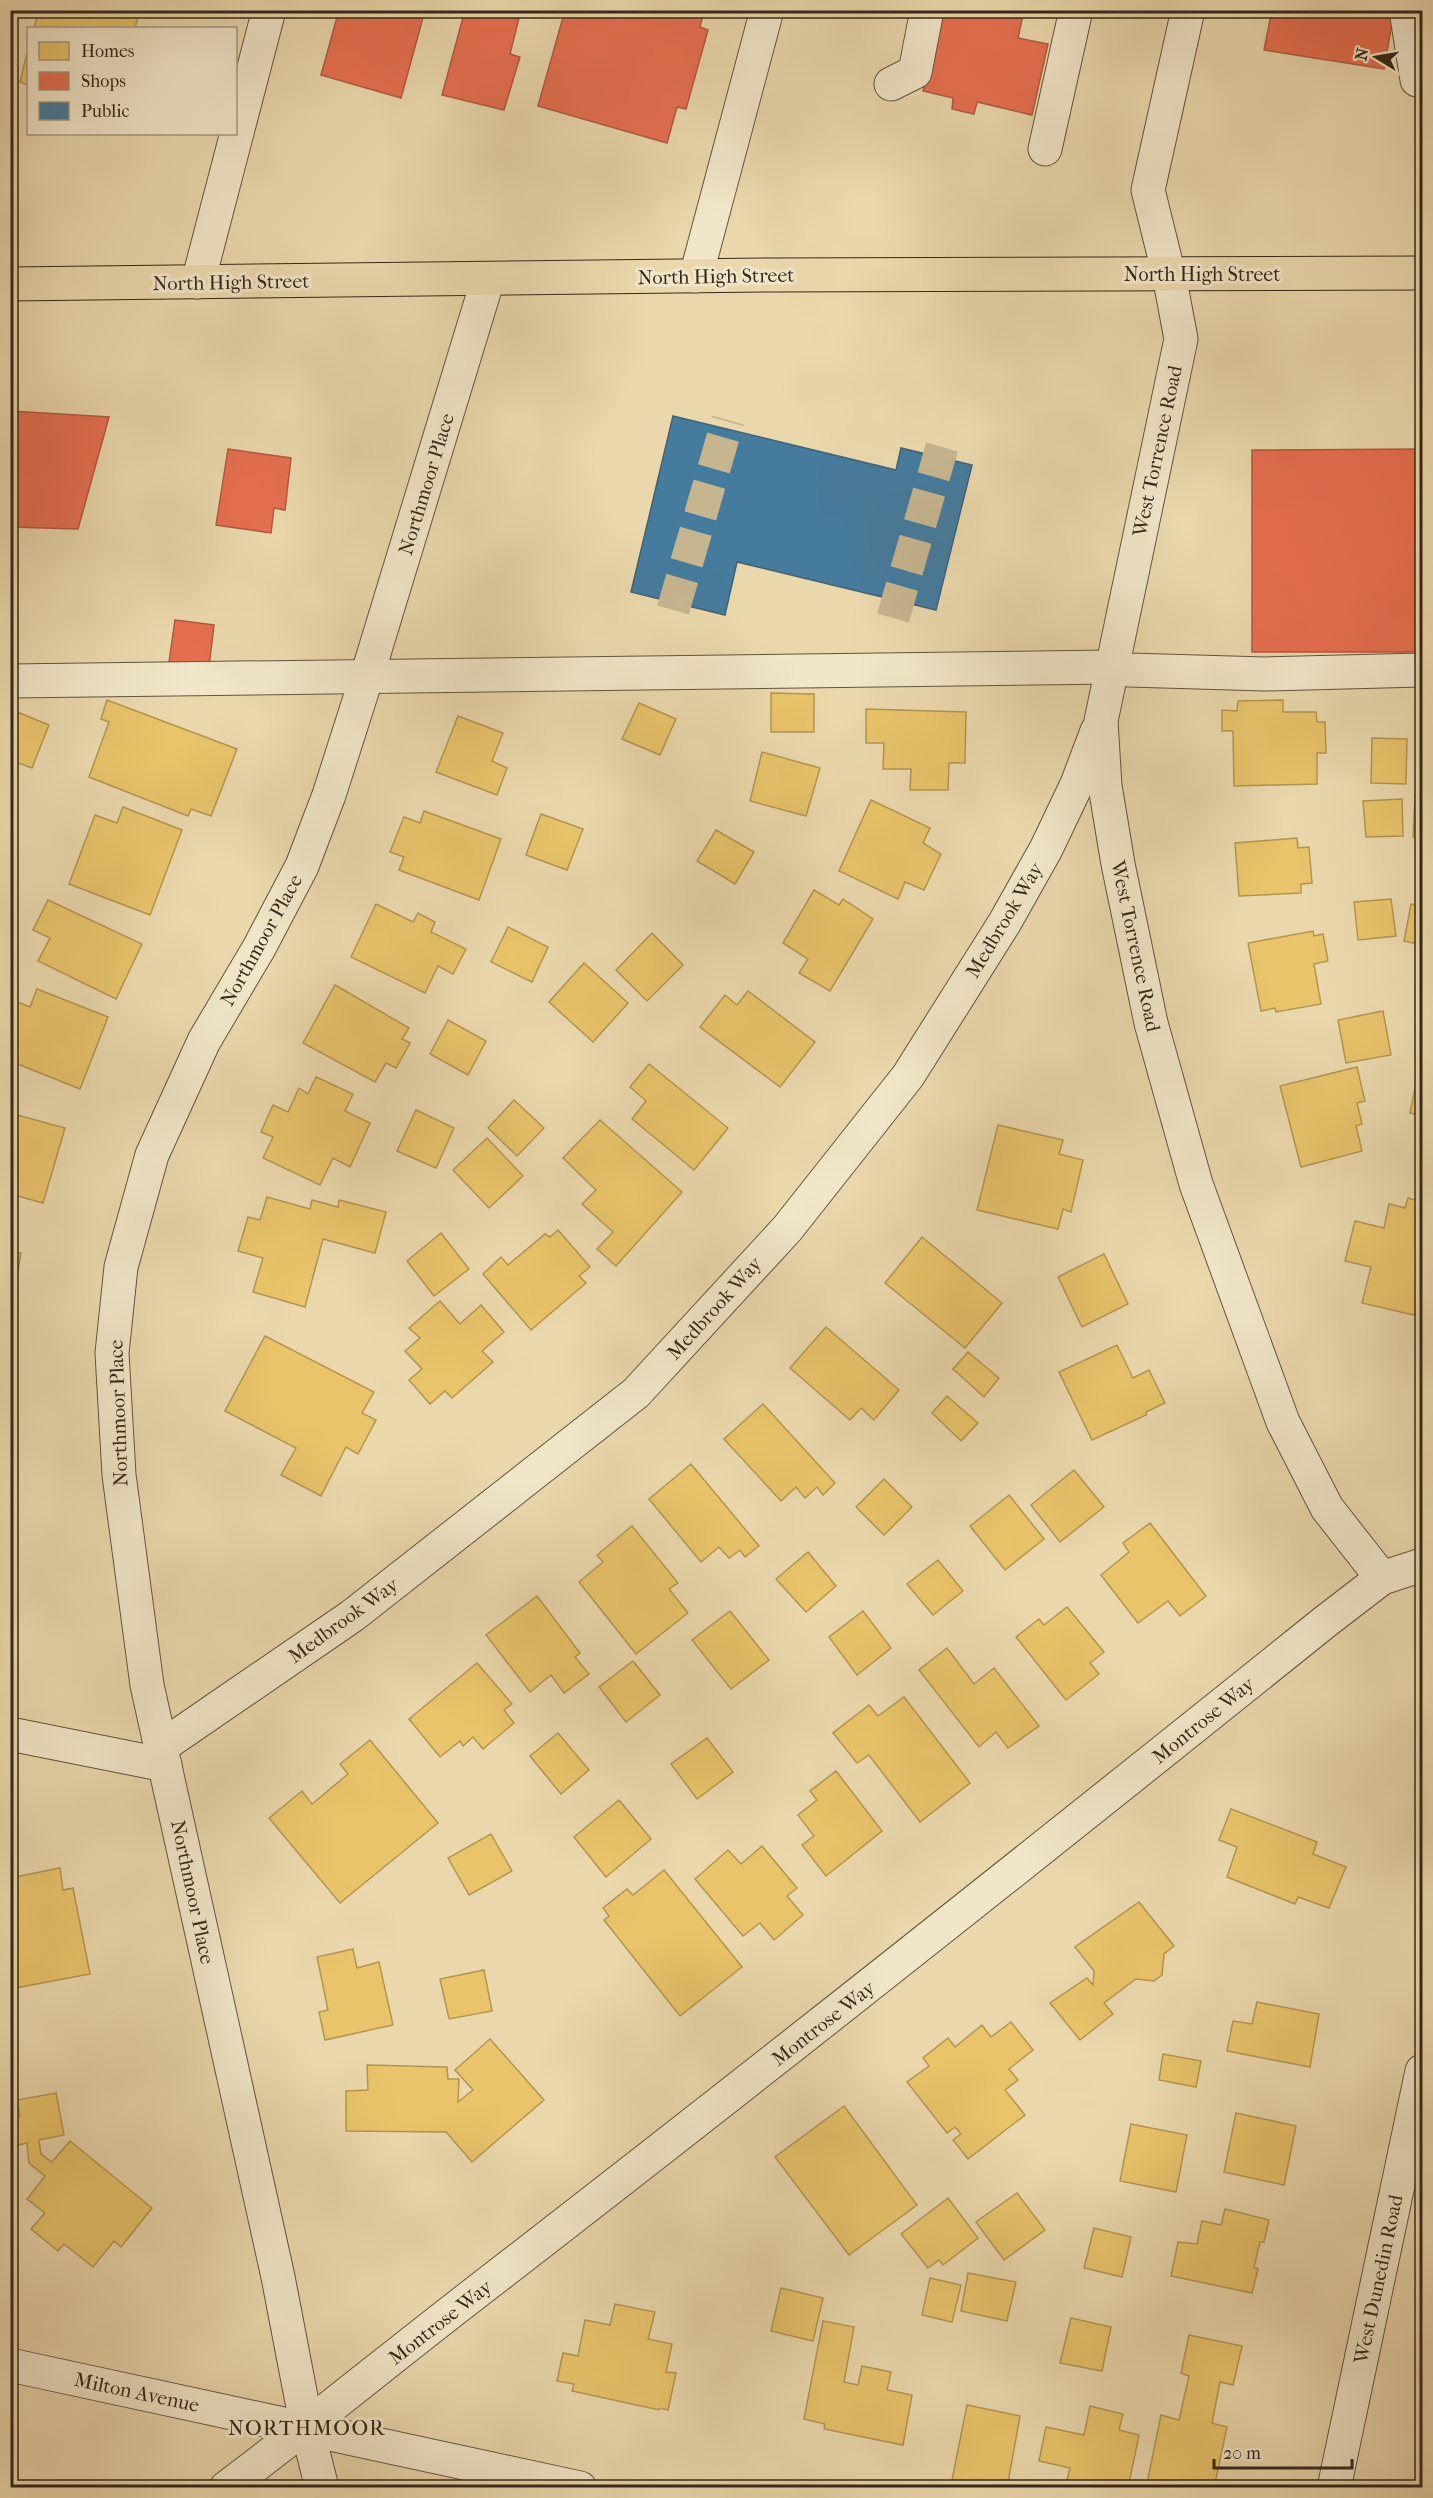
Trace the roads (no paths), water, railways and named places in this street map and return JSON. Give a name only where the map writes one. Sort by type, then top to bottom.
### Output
[{"type":"main road","name":"North High Street","points":[[10,284],[696,276],[1422,273]]},
{"type":"street","points":[[237,133],[269,10]]},
{"type":"street","points":[[696,276],[767,10]]},
{"type":"street","points":[[891,84],[915,72],[927,10]]},
{"type":"street","points":[[1045,149],[1076,10]]},
{"type":"street","name":"West Torrence Road","points":[[1188,10],[1148,190],[1169,275],[1181,339],[1101,721],[1105,786],[1118,864],[1151,1023],[1196,1184],[1283,1422],[1328,1508],[1382,1578]]},
{"type":"street","points":[[1406,10],[1417,80]]},
{"type":"street","points":[[198,282],[236,135]]},
{"type":"street","name":"Northmoor Place","points":[[322,2487],[307,2428],[278,2277],[147,1685],[119,1475],[112,1353],[121,1267],[152,1155],[204,1041],[259,948],[302,866],[329,795],[368,676],[488,279]]},
{"type":"street","points":[[10,681],[1112,667],[1265,674],[1422,670]]},
{"type":"street","name":"Medbrook Way","points":[[163,1756],[352,1616],[636,1393],[787,1229],[908,1076],[1005,922],[1046,849],[1077,784],[1101,721]]},
{"type":"street","name":"Montrose Way","points":[[226,2487],[307,2428],[448,2315],[729,2098],[1382,1578],[1422,1565]]},
{"type":"street","points":[[10,1734],[163,1756]]},
{"type":"street","name":"West Dunedin Road","points":[[1334,2487],[1422,2071]]},
{"type":"street","name":"Milton Avenue","points":[[10,2365],[580,2487]]},
{"type":"tunnel","points":[[673,610],[728,420]]},
{"type":"tunnel","points":[[893,618],[942,447]]},
{"type":"district","name":"NORTHMOOR","points":[[307,2428]]}]
